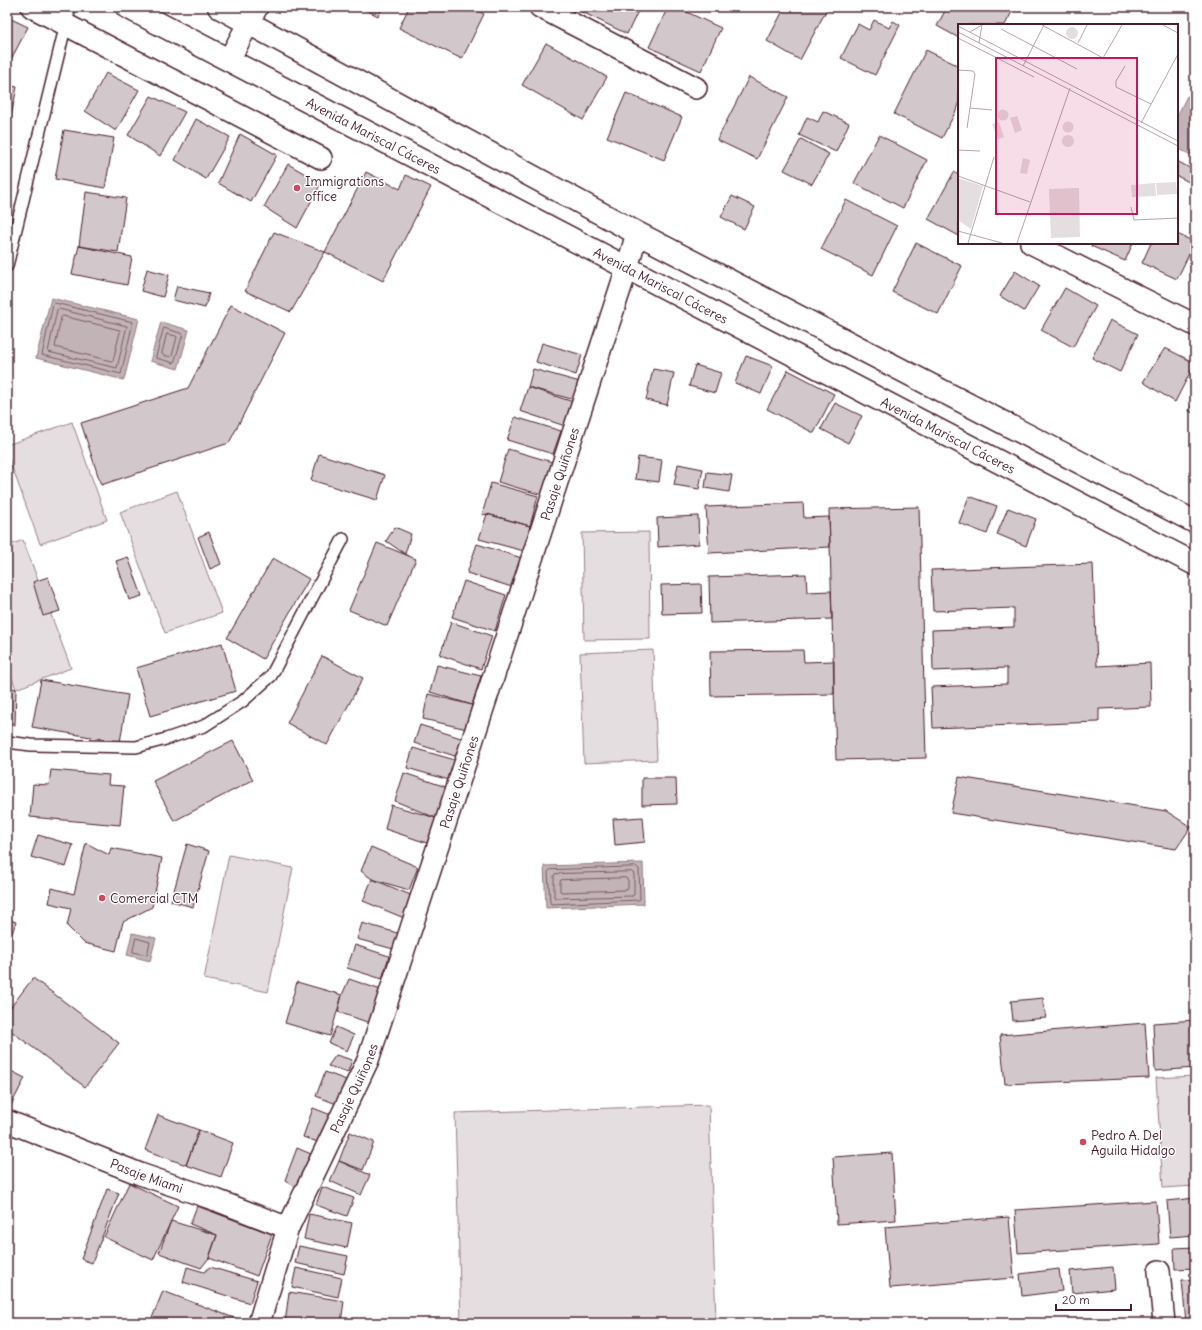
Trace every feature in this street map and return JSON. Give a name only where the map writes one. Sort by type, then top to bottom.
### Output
[{"type":"main road","name":"Avenida Mariscal Cáceres","points":[[127,7],[1195,564]]},
{"type":"main road","points":[[219,7],[253,15],[637,233],[1195,522]]},
{"type":"street","points":[[32,7],[68,16],[321,158]]},
{"type":"street","points":[[540,7],[696,88]]},
{"type":"street","points":[[230,60],[253,15]]},
{"type":"street","name":"Pasaje Quiñones","points":[[259,1323],[288,1228],[368,1060],[627,268],[637,233]]},
{"type":"street","points":[[1033,244],[1195,325]]},
{"type":"street","name":"Pasaje Miami","points":[[7,1121],[140,1174],[216,1200],[288,1228]]},
{"type":"street","points":[[1159,1272],[1164,1323]]},
{"type":"lane","points":[[7,266],[68,16]]},
{"type":"lane","points":[[7,742],[31,745],[136,747],[166,739],[204,726],[243,701],[271,676],[343,539]]},
{"type":"shaded area","points":[[72,422],[107,520],[40,544],[7,453],[7,445]]},
{"type":"shaded area","points":[[177,491],[222,613],[165,633],[120,512]]},
{"type":"shaded area","points":[[649,532],[650,639],[584,640],[582,533]]},
{"type":"shaded area","points":[[23,540],[71,668],[16,689],[7,664],[7,546]]},
{"type":"shaded area","points":[[653,650],[657,760],[584,763],[580,653]]},
{"type":"shaded area","points":[[229,855],[293,868],[268,992],[204,979]]},
{"type":"shaded area","points":[[1195,1076],[1195,1186],[1163,1188],[1156,1078]]},
{"type":"shaded area","points":[[709,1105],[716,1323],[461,1323],[455,1113]]},
{"type":"water","points":[[1187,96],[1195,100],[1195,152],[1193,156],[1178,148],[1178,114]]},
{"type":"water","points":[[51,298],[139,319],[124,380],[36,358]]},
{"type":"water","points":[[161,322],[189,330],[178,369],[150,361]]},
{"type":"water","points":[[643,863],[644,904],[546,908],[544,866]]},
{"type":"water","points":[[132,933],[156,938],[150,961],[127,955]]},
{"type":"building","points":[[360,7],[383,7],[378,16]]},
{"type":"building","points":[[409,7],[471,7],[484,14],[462,59],[399,28]]},
{"type":"building","points":[[572,7],[640,7],[627,34]]},
{"type":"building","points":[[668,7],[676,7],[721,28],[701,71],[649,47]]},
{"type":"building","points":[[785,7],[828,7],[800,60],[767,41]]},
{"type":"building","points":[[947,7],[1014,8],[1006,24],[958,24],[958,37],[937,26]]},
{"type":"building","points":[[7,17],[28,27],[7,67]]},
{"type":"building","points":[[874,20],[889,28],[893,21],[900,25],[875,75],[841,58],[858,24],[869,30]]},
{"type":"building","points":[[546,43],[607,77],[583,120],[522,85]]},
{"type":"building","points":[[926,50],[958,66],[958,107],[942,138],[894,114]]},
{"type":"building","points":[[106,73],[139,90],[116,131],[85,111]]},
{"type":"building","points":[[749,77],[788,97],[757,159],[717,140]]},
{"type":"building","points":[[7,85],[17,87],[7,136]]},
{"type":"building","points":[[626,93],[682,117],[664,160],[607,137]]},
{"type":"building","points":[[151,96],[185,112],[160,156],[128,135]]},
{"type":"building","points":[[823,111],[849,123],[836,152],[799,135],[807,117],[818,122]]},
{"type":"building","points":[[196,119],[230,137],[206,179],[175,160]]},
{"type":"building","points":[[64,130],[114,138],[105,188],[55,179]]},
{"type":"building","points":[[240,134],[277,155],[251,202],[218,183]]},
{"type":"building","points":[[879,135],[927,160],[903,208],[854,183]]},
{"type":"building","points":[[801,139],[829,154],[812,184],[784,170]]},
{"type":"building","points":[[1178,162],[1195,171],[1195,185],[1178,176]]},
{"type":"building","points":[[288,164],[321,183],[297,228],[264,207]]},
{"type":"building","points":[[366,172],[400,189],[406,175],[431,187],[383,281],[325,252]]},
{"type":"building","points":[[954,172],[958,174],[958,235],[928,219]]},
{"type":"building","points":[[86,192],[126,198],[118,252],[79,246]]},
{"type":"building","points":[[732,196],[755,207],[744,229],[721,217]]},
{"type":"building","points":[[846,200],[897,226],[873,275],[821,249]]},
{"type":"building","points":[[274,232],[325,252],[291,312],[245,291]]},
{"type":"building","points":[[1178,234],[1195,242],[1177,279],[1142,263],[1151,244],[1178,244]]},
{"type":"building","points":[[916,243],[962,266],[938,314],[892,292]]},
{"type":"building","points":[[1092,244],[1133,244],[1125,261],[1091,246]]},
{"type":"building","points":[[79,246],[132,257],[127,285],[72,274]]},
{"type":"building","points":[[147,269],[169,275],[163,297],[141,291]]},
{"type":"building","points":[[1015,271],[1039,286],[1024,311],[1000,296]]},
{"type":"building","points":[[177,286],[209,293],[205,308],[173,300]]},
{"type":"building","points":[[1065,288],[1096,306],[1073,347],[1041,330]]},
{"type":"building","points":[[231,305],[285,333],[229,443],[101,485],[81,423],[188,388]]},
{"type":"building","points":[[1110,320],[1138,334],[1120,372],[1092,358]]},
{"type":"building","points":[[542,343],[582,355],[576,375],[536,362]]},
{"type":"building","points":[[1165,348],[1195,363],[1175,402],[1143,382]]},
{"type":"building","points":[[746,356],[773,366],[761,394],[735,383]]},
{"type":"building","points":[[695,365],[721,373],[715,393],[689,386]]},
{"type":"building","points":[[533,369],[580,382],[575,400],[528,387]]},
{"type":"building","points":[[653,369],[674,373],[667,405],[646,400]]},
{"type":"building","points":[[788,370],[834,394],[814,433],[767,409]]},
{"type":"building","points":[[528,387],[573,402],[565,426],[520,411]]},
{"type":"building","points":[[1195,398],[1195,414],[1189,411]]},
{"type":"building","points":[[835,403],[862,416],[848,443],[821,429]]},
{"type":"building","points":[[515,417],[561,431],[553,454],[507,440]]},
{"type":"building","points":[[508,449],[552,462],[542,495],[498,482]]},
{"type":"building","points":[[319,454],[385,475],[377,500],[311,480]]},
{"type":"building","points":[[638,457],[662,460],[659,482],[635,479]]},
{"type":"building","points":[[678,464],[703,469],[699,489],[674,485]]},
{"type":"building","points":[[707,472],[732,475],[729,492],[705,488]]},
{"type":"building","points":[[491,483],[538,496],[530,526],[487,514],[482,515]]},
{"type":"building","points":[[969,496],[997,506],[987,534],[959,523]]},
{"type":"building","points":[[803,503],[804,518],[829,517],[830,547],[709,553],[706,507]]},
{"type":"building","points":[[919,507],[926,758],[836,760],[829,509]]},
{"type":"building","points":[[1008,508],[1036,519],[1026,546],[997,534]]},
{"type":"building","points":[[487,514],[530,526],[524,551],[479,539]]},
{"type":"building","points":[[698,516],[699,544],[658,547],[657,518]]},
{"type":"building","points":[[395,527],[411,534],[405,554],[386,541]]},
{"type":"building","points":[[209,532],[221,564],[210,569],[198,537]]},
{"type":"building","points":[[377,543],[416,559],[387,626],[349,610]]},
{"type":"building","points":[[477,544],[525,559],[515,588],[467,573]]},
{"type":"building","points":[[128,557],[142,596],[129,600],[116,561]]},
{"type":"building","points":[[273,558],[309,579],[263,659],[227,638]]},
{"type":"building","points":[[1093,564],[1097,666],[1150,663],[1151,707],[1099,709],[1099,722],[933,728],[931,687],[1007,684],[1007,668],[933,671],[932,630],[1014,627],[1014,608],[933,611],[931,570]]},
{"type":"building","points":[[806,574],[807,592],[831,591],[832,619],[710,623],[709,577]]},
{"type":"building","points":[[48,577],[60,611],[43,616],[33,582]]},
{"type":"building","points":[[464,581],[506,595],[495,631],[452,617]]},
{"type":"building","points":[[701,584],[702,613],[662,614],[661,585]]},
{"type":"building","points":[[451,622],[492,636],[481,669],[440,655]]},
{"type":"building","points":[[222,643],[236,691],[150,716],[136,668]]},
{"type":"building","points":[[803,650],[804,662],[834,661],[834,694],[711,696],[710,651]]},
{"type":"building","points":[[322,656],[363,678],[327,745],[287,723]]},
{"type":"building","points":[[437,665],[481,676],[472,705],[430,692]]},
{"type":"building","points":[[41,680],[128,695],[120,742],[32,727]]},
{"type":"building","points":[[7,687],[16,689],[15,725],[7,725]]},
{"type":"building","points":[[428,694],[472,705],[467,729],[423,719]]},
{"type":"building","points":[[420,725],[464,739],[458,757],[414,743]]},
{"type":"building","points":[[233,741],[253,780],[174,821],[153,781]]},
{"type":"building","points":[[413,748],[455,760],[449,780],[407,768]]},
{"type":"building","points":[[51,770],[109,775],[108,785],[124,786],[120,825],[30,817],[33,784],[49,785]]},
{"type":"building","points":[[404,773],[449,788],[436,818],[395,801]]},
{"type":"building","points":[[959,777],[1166,811],[1191,827],[1176,849],[951,813]]},
{"type":"building","points":[[642,778],[676,778],[677,804],[642,805]]},
{"type":"building","points":[[391,805],[436,818],[427,843],[385,829]]},
{"type":"building","points":[[643,817],[645,842],[615,845],[613,819]]},
{"type":"building","points":[[38,835],[73,845],[66,867],[31,857]]},
{"type":"building","name":"Comercial CTM","points":[[86,843],[109,855],[111,848],[162,858],[152,907],[123,922],[116,951],[84,943],[67,926],[71,908],[49,903],[52,888],[74,894]]},
{"type":"building","points":[[187,844],[209,851],[193,907],[171,901]]},
{"type":"building","points":[[371,847],[418,867],[409,890],[372,879],[361,871]]},
{"type":"building","points":[[372,879],[413,896],[404,918],[363,901]]},
{"type":"building","points":[[7,919],[16,922],[8,945],[7,945]]},
{"type":"building","points":[[362,923],[401,934],[397,950],[357,939]]},
{"type":"building","points":[[355,945],[389,956],[382,979],[347,968]]},
{"type":"building","points":[[33,978],[119,1043],[85,1087],[7,1028],[7,1012]]},
{"type":"building","points":[[349,979],[381,990],[370,1023],[338,1012],[342,995]]},
{"type":"building","points":[[297,982],[342,995],[330,1036],[285,1023]]},
{"type":"building","points":[[1043,998],[1046,1018],[1013,1021],[1011,1001]]},
{"type":"building","points":[[1195,1020],[1195,1068],[1155,1071],[1153,1023]]},
{"type":"building","points":[[1145,1023],[1149,1078],[1005,1084],[1000,1035]]},
{"type":"building","points":[[336,1027],[354,1035],[347,1051],[329,1043]]},
{"type":"building","points":[[336,1055],[352,1060],[348,1072],[328,1066]]},
{"type":"building","points":[[7,1069],[25,1078],[10,1107],[7,1106]]},
{"type":"building","points":[[325,1072],[349,1081],[339,1105],[316,1096]]},
{"type":"building","points":[[313,1108],[331,1115],[321,1143],[303,1137]]},
{"type":"building","points":[[158,1115],[199,1130],[186,1165],[145,1150]]},
{"type":"building","points":[[199,1130],[233,1143],[221,1177],[186,1165]]},
{"type":"building","points":[[350,1132],[374,1142],[363,1170],[339,1161]]},
{"type":"building","points":[[297,1148],[311,1154],[298,1189],[285,1180]]},
{"type":"building","points":[[892,1153],[896,1220],[837,1224],[833,1157]]},
{"type":"building","points":[[339,1161],[370,1175],[361,1195],[330,1181]]},
{"type":"building","points":[[129,1183],[178,1206],[153,1260],[104,1237]]},
{"type":"building","points":[[322,1187],[354,1198],[347,1216],[316,1205]]},
{"type":"building","points":[[107,1189],[119,1193],[92,1263],[81,1259]]},
{"type":"building","points":[[1195,1198],[1195,1235],[1170,1237],[1167,1201]]},
{"type":"building","points":[[1156,1201],[1159,1244],[1018,1253],[1015,1210]]},
{"type":"building","points":[[197,1206],[272,1234],[257,1276],[209,1258],[217,1235],[190,1224]]},
{"type":"building","points":[[309,1214],[352,1223],[347,1248],[304,1239]]},
{"type":"building","points":[[1009,1217],[1014,1278],[890,1288],[885,1227]]},
{"type":"building","points":[[171,1221],[217,1235],[209,1258],[201,1268],[159,1253]]},
{"type":"building","points":[[299,1246],[348,1256],[344,1274],[295,1263]]},
{"type":"building","points":[[1195,1247],[1195,1268],[1175,1269],[1174,1248]]},
{"type":"building","points":[[187,1267],[204,1272],[210,1267],[257,1281],[250,1303],[183,1282]]},
{"type":"building","points":[[1113,1267],[1115,1289],[1072,1293],[1070,1271]]},
{"type":"building","points":[[296,1268],[342,1278],[338,1297],[292,1287]]},
{"type":"building","points":[[1059,1269],[1062,1291],[1022,1296],[1020,1274]]},
{"type":"building","points":[[1195,1279],[1195,1323],[1186,1323],[1182,1280]]},
{"type":"building","points":[[163,1291],[242,1321],[241,1323],[150,1323]]},
{"type":"building","points":[[289,1292],[344,1301],[341,1323],[285,1323]]},
{"type":"place","name":"Immigrations office","points":[[297,188]]},
{"type":"place","name":"Comercial CTM","points":[[102,898]]},
{"type":"place","name":"Pedro A. Del Aguila Hidalgo","points":[[1083,1142]]}]
